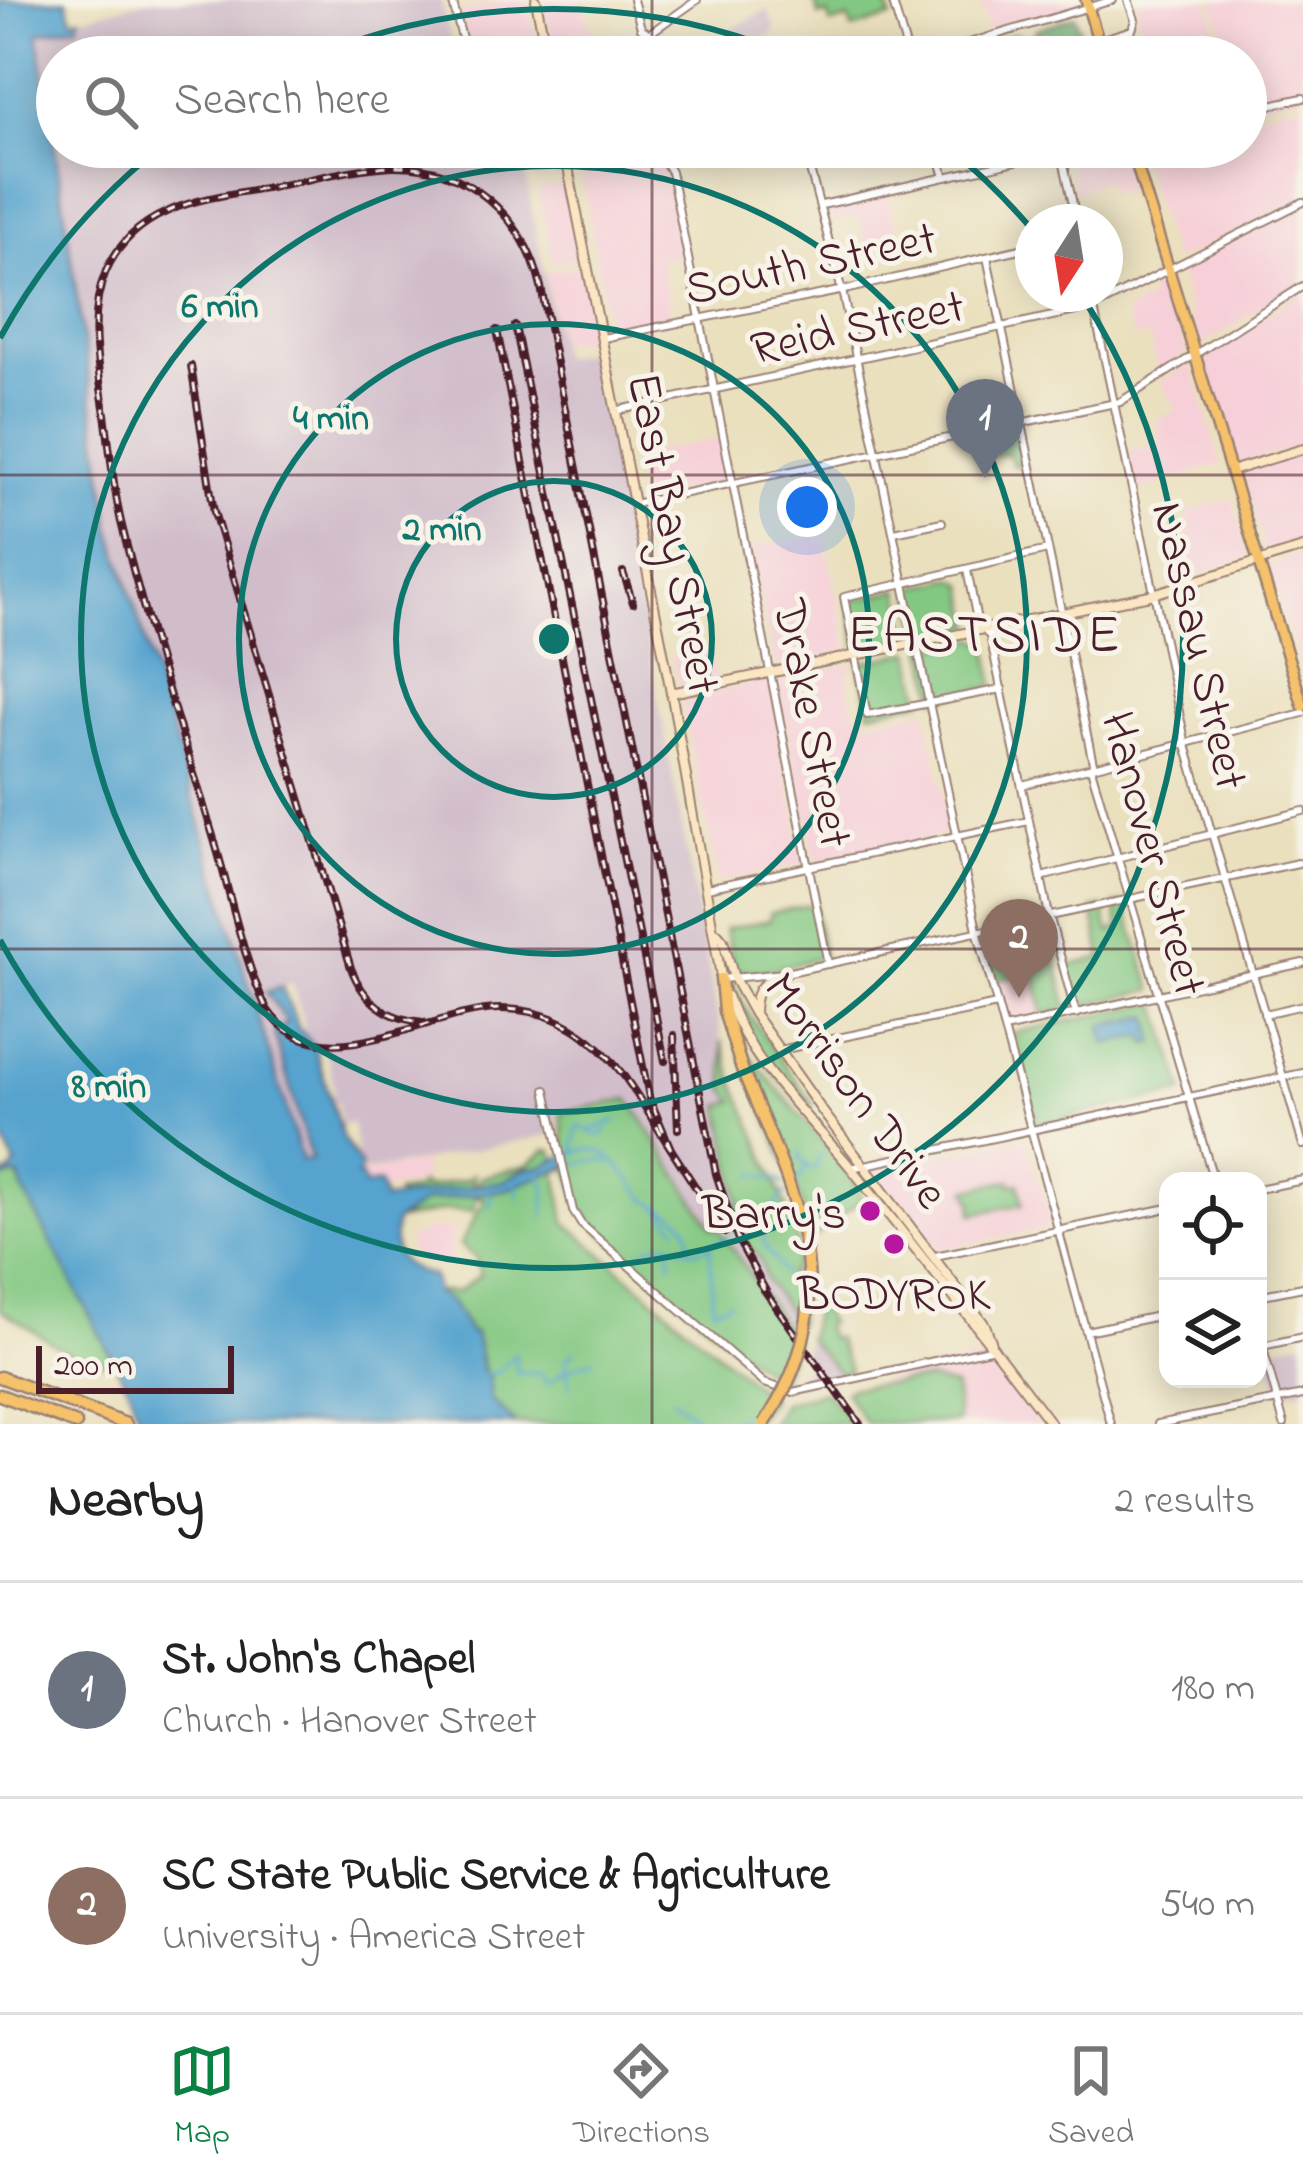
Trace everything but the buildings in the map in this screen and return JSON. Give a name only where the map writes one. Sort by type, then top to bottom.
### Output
[{"type":"highway","points":[[727,978],[724,1011],[742,1069],[794,1195],[809,1258],[808,1312],[801,1347],[787,1385],[764,1424]]},
{"type":"highway","points":[[0,1377],[126,1424]]},
{"type":"highway","points":[[0,1395],[76,1424]]},
{"type":"main road","points":[[536,0],[543,36]]},
{"type":"main road","points":[[1087,4],[1097,36]]},
{"type":"main road","name":"East Bay Street","points":[[568,168],[716,932]]},
{"type":"main road","points":[[1137,168],[1303,710]]},
{"type":"main road","points":[[1231,472],[1303,449]]},
{"type":"main road","points":[[671,693],[1155,594],[1303,548]]},
{"type":"main road","name":"Morrison Drive","points":[[716,932],[713,941],[748,1046],[851,1168],[1051,1424]]},
{"type":"main road","points":[[754,1014],[758,988],[785,973]]},
{"type":"main road","name":"Morrison Drive","points":[[727,978],[985,1325],[994,1348]]},
{"type":"street","points":[[452,0],[461,36]]},
{"type":"street","points":[[633,0],[639,25],[654,36]]},
{"type":"street","points":[[646,36],[697,0]]},
{"type":"street","points":[[892,0],[903,36]]},
{"type":"street","points":[[987,36],[1113,0]]},
{"type":"street","points":[[1110,36],[1133,28],[1128,0]]},
{"type":"street","points":[[1267,106],[1303,98]]},
{"type":"street","name":"Drake Street","points":[[669,168],[829,964]]},
{"type":"street","points":[[811,168],[857,359],[976,930],[1111,1424]]},
{"type":"street","points":[[942,168],[945,177]]},
{"type":"street","points":[[822,205],[985,168]]},
{"type":"street","points":[[1065,168],[1073,204]]},
{"type":"street","name":"Reid Street","points":[[1123,293],[1303,202]]},
{"type":"street","name":"South Street","points":[[601,338],[1015,250]]},
{"type":"street","name":"Hanover Street","points":[[987,257],[1093,768],[1211,1172]]},
{"type":"street","points":[[634,504],[1115,402],[1303,286]]},
{"type":"street","name":"Reid Street","points":[[615,411],[1072,312]]},
{"type":"street","name":"Nassau Street","points":[[1095,312],[1186,745],[1303,1145]]},
{"type":"street","points":[[894,532],[942,522]]},
{"type":"street","points":[[1001,689],[867,715],[844,597],[1048,550]]},
{"type":"street","points":[[967,570],[978,625],[990,636],[1049,915],[1076,1014]]},
{"type":"street","points":[[1022,785],[1186,745],[1303,710]]},
{"type":"street","points":[[1041,877],[1303,811]]},
{"type":"street","points":[[707,888],[1029,821]]},
{"type":"street","points":[[727,978],[785,973],[1298,863]]},
{"type":"street","points":[[1004,1029],[1303,964]]},
{"type":"street","points":[[780,1050],[997,1004]]},
{"type":"street","points":[[1264,1014],[1303,1005]]},
{"type":"street","points":[[851,1168],[1303,1073]]},
{"type":"street","points":[[546,1090],[573,1211],[590,1233],[770,1387],[793,1391],[994,1348]]},
{"type":"street","points":[[1267,1188],[1303,1180]]},
{"type":"street","points":[[935,1256],[1159,1210]]},
{"type":"street","points":[[1267,1294],[1303,1287]]},
{"type":"street","points":[[1087,1331],[1159,1316]]},
{"type":"street","points":[[1267,1345],[1303,1337]]},
{"type":"street","points":[[1267,1363],[1285,1424]]},
{"type":"street","points":[[1158,1424],[1303,1395]]},
{"type":"shaded area","points":[[146,0],[440,0],[450,36],[39,36],[38,32],[78,25],[77,19]]},
{"type":"shaded area","points":[[528,0],[535,36],[466,36],[460,12]]},
{"type":"shaded area","points":[[542,0],[584,0],[592,36],[548,36]]},
{"type":"shaded area","points":[[979,0],[1080,1],[1077,7],[989,33]]},
{"type":"shaded area","points":[[1141,0],[1208,0],[1219,36],[1128,36],[1142,32],[1136,7]]},
{"type":"shaded area","points":[[1213,0],[1303,0],[1303,94],[1267,102],[1267,36],[1225,36]]},
{"type":"shaded area","points":[[768,9],[775,31],[768,36],[729,36],[727,32]]},
{"type":"shaded area","points":[[1303,103],[1303,200],[1174,261],[1143,168],[1267,168],[1267,111]]},
{"type":"shaded area","points":[[58,168],[524,168],[560,357],[593,351],[721,1035],[724,1080],[736,1101],[721,1106],[741,1206],[736,1221],[726,1229],[713,1228],[628,1099],[557,1112],[560,1133],[360,1173],[352,1123],[341,1125],[337,1102],[331,1102],[328,1095],[335,1093],[322,1048],[299,1029],[304,1030],[304,1024],[292,984],[267,991],[287,1022],[274,1034],[311,1159],[302,1162],[111,528]]},
{"type":"shaded area","points":[[534,168],[561,168],[562,176],[537,181]]},
{"type":"shaded area","points":[[578,168],[664,168],[684,254],[660,259],[672,321],[639,328],[608,327]]},
{"type":"shaded area","points":[[1069,168],[1129,168],[1135,187],[1112,193],[1105,179],[1074,193]]},
{"type":"shaded area","points":[[561,185],[566,189],[578,253],[554,263],[537,191]]},
{"type":"shaded area","points":[[889,194],[899,243],[867,250],[859,216],[830,222],[830,208]]},
{"type":"shaded area","points":[[1303,206],[1303,281],[1198,344],[1178,269]]},
{"type":"shaded area","points":[[574,266],[582,270],[595,330],[590,338],[559,343],[545,273]]},
{"type":"shaded area","points":[[1164,279],[1187,352],[1158,373],[1149,335],[1135,339],[1125,312],[1150,299],[1148,286]]},
{"type":"shaded area","points":[[1303,291],[1303,445],[1238,464],[1203,354]]},
{"type":"shaded area","points":[[1187,365],[1193,370],[1221,464],[1137,491],[1129,452],[1162,441],[1156,421],[1177,409],[1160,382]]},
{"type":"shaded area","points":[[721,438],[728,481],[641,499],[632,456]]},
{"type":"shaded area","points":[[1303,451],[1303,544],[1265,552],[1243,472]]},
{"type":"shaded area","points":[[1232,498],[1249,558],[1184,580],[1174,541],[1192,534],[1185,513]]},
{"type":"shaded area","points":[[824,534],[849,652],[775,667],[750,548]]},
{"type":"shaded area","points":[[1303,553],[1303,678],[1269,566]]},
{"type":"shaded area","points":[[710,648],[716,680],[680,687],[671,656]]},
{"type":"shaded area","points":[[850,664],[853,671],[846,674],[855,716],[867,721],[926,709],[951,830],[816,862],[777,680],[796,674],[800,693],[818,690],[814,671]]},
{"type":"shaded area","points":[[765,680],[805,864],[719,882],[681,700]]},
{"type":"shaded area","points":[[1034,971],[1043,1015],[1007,1021],[995,981]]},
{"type":"shaded area","points":[[1026,1138],[1050,1228],[938,1250],[874,1172],[883,1166]]},
{"type":"shaded area","points":[[422,1162],[425,1177],[416,1184],[381,1190],[364,1186],[357,1175]]},
{"type":"shaded area","points":[[453,1224],[457,1229],[451,1237],[451,1262],[430,1265],[411,1252],[407,1238],[421,1236],[422,1230],[451,1230]]},
{"type":"shaded area","points":[[735,1238],[746,1241],[760,1258],[766,1280],[797,1324],[794,1340],[737,1259],[730,1245]]},
{"type":"shaded area","points":[[808,1339],[841,1377],[792,1385],[808,1366],[803,1356]]},
{"type":"shaded area","points":[[1303,1340],[1303,1390],[1279,1393],[1267,1348]]},
{"type":"shaded area","points":[[973,1360],[998,1368],[1039,1424],[946,1424],[958,1421],[953,1384],[928,1379],[869,1384]]},
{"type":"green space","points":[[814,0],[886,0],[891,18],[852,29],[849,19],[831,24],[828,14],[819,16]]},
{"type":"green space","points":[[1075,16],[1082,36],[1031,36],[1037,29]]},
{"type":"green space","points":[[1017,433],[1023,464],[1014,466],[1008,454],[975,456],[973,438]]},
{"type":"green space","points":[[953,578],[965,584],[974,626],[921,637],[911,588]]},
{"type":"green space","points":[[900,589],[910,640],[858,650],[849,601]]},
{"type":"green space","points":[[974,638],[988,643],[994,683],[937,699],[925,649]]},
{"type":"green space","points":[[912,651],[922,700],[870,712],[859,663]]},
{"type":"green space","points":[[1124,903],[1153,990],[1081,1006],[1067,966],[1102,958],[1093,909],[1103,907],[1109,932],[1119,929],[1115,905]]},
{"type":"green space","points":[[814,904],[823,957],[767,971],[735,971],[725,929]]},
{"type":"green space","points":[[1035,949],[1037,954],[1054,951],[1068,1009],[1043,1015],[1034,971],[995,981],[990,964]]},
{"type":"green space","points":[[731,980],[750,1016],[813,1104],[809,1107],[758,1051],[732,1000],[726,982]]},
{"type":"green space","points":[[1157,1002],[1184,1092],[1037,1124],[1013,1033]]},
{"type":"green space","points":[[736,1040],[856,1181],[862,1199],[811,1240],[801,1201]]},
{"type":"green space","points":[[722,1041],[795,1228],[797,1259],[789,1274],[792,1286],[801,1285],[797,1324],[766,1280],[760,1258],[741,1239],[733,1207],[740,1205],[721,1106],[735,1101],[726,1090]]},
{"type":"green space","points":[[629,1099],[712,1227],[719,1229],[794,1340],[780,1381],[736,1349],[599,1230],[583,1212],[568,1168],[557,1172],[565,1222],[771,1399],[754,1424],[516,1424],[491,1400],[477,1342],[450,1301],[435,1292],[457,1292],[480,1275],[476,1258],[460,1245],[485,1200],[476,1196],[474,1211],[446,1210],[400,1220],[397,1193],[421,1184],[423,1188],[468,1179],[473,1174],[474,1184],[479,1184],[479,1178],[528,1165],[546,1150],[553,1151],[555,1159],[566,1156],[561,1113]]},
{"type":"green space","points":[[17,1174],[110,1354],[107,1361],[95,1362],[68,1352],[0,1310],[0,1181]]},
{"type":"green space","points":[[1010,1180],[1019,1183],[1023,1204],[973,1214],[967,1189]]},
{"type":"green space","points":[[815,1301],[829,1323],[824,1325],[830,1339],[836,1338],[850,1370],[840,1374],[808,1339]]},
{"type":"green space","points":[[928,1379],[955,1387],[958,1422],[866,1424],[845,1392],[849,1388]]},
{"type":"green space","points":[[825,1391],[855,1424],[770,1424],[783,1403]]},
{"type":"water","points":[[0,0],[67,0],[72,19],[80,17],[78,25],[36,36],[36,168],[58,168],[111,528],[302,1161],[311,1159],[274,1033],[287,1022],[266,992],[282,987],[299,1029],[314,1046],[342,1136],[361,1167],[358,1177],[364,1186],[379,1183],[384,1200],[504,1181],[568,1154],[574,1164],[505,1190],[424,1202],[395,1222],[394,1244],[400,1259],[433,1276],[436,1293],[450,1301],[470,1333],[475,1333],[491,1400],[516,1424],[142,1424],[129,1389],[20,1177],[0,1181],[0,1174],[9,1174],[16,1165],[0,1134]]},
{"type":"water","points":[[1150,1016],[1155,1042],[1147,1044],[1144,1036],[1106,1044],[1102,1026]]},
{"type":"waterway","points":[[591,1130],[616,1121]]},
{"type":"waterway","points":[[574,1153],[578,1126],[599,1136],[607,1130]]},
{"type":"waterway","points":[[571,1155],[584,1150],[606,1154],[648,1200],[685,1224],[689,1248],[695,1252],[766,1217],[786,1193]]},
{"type":"waterway","points":[[800,1152],[810,1168]]},
{"type":"waterway","points":[[792,1186],[805,1168],[815,1169],[821,1154]]},
{"type":"waterway","points":[[574,1164],[614,1161]]},
{"type":"waterway","points":[[753,1174],[784,1184]]},
{"type":"waterway","points":[[540,1176],[546,1188],[544,1216]]},
{"type":"waterway","points":[[516,1185],[518,1198]]},
{"type":"waterway","points":[[488,1209],[489,1193]]},
{"type":"waterway","points":[[660,1208],[677,1228]]},
{"type":"waterway","points":[[755,1226],[762,1230],[765,1246],[784,1274]]},
{"type":"waterway","points":[[645,1249],[666,1242],[688,1249]]},
{"type":"waterway","points":[[670,1242],[671,1264]]},
{"type":"waterway","points":[[710,1245],[713,1308],[730,1302]]},
{"type":"waterway","points":[[570,1388],[565,1360],[574,1352]]},
{"type":"waterway","points":[[483,1375],[498,1372],[515,1354],[517,1373],[539,1373],[549,1384],[564,1370],[594,1360]]},
{"type":"waterway","points":[[673,1399],[703,1424]]},
{"type":"waterway","points":[[701,1421],[725,1423],[742,1417]]},
{"type":"railway","points":[[374,168],[178,207],[136,230],[120,248],[100,288],[97,360],[121,522],[244,947],[267,1009],[289,1031],[315,1042],[376,1038],[472,1012],[501,1009],[552,1018],[580,1033],[608,1057],[671,1149]]},
{"type":"railway","points":[[419,168],[445,174],[488,199],[506,217],[533,261],[716,1174],[738,1240],[768,1295]]},
{"type":"railway","points":[[515,326],[665,1061]]},
{"type":"railway","points":[[497,330],[649,1097],[671,1149],[725,1233]]},
{"type":"railway","points":[[191,366],[214,512],[351,968],[362,990],[378,1006],[423,1022]]},
{"type":"railway","points":[[623,572],[633,603]]},
{"type":"railway","points":[[674,1035],[678,1129]]},
{"type":"railway","points":[[759,1283],[860,1424]]},
{"type":"place","name":"St. John's Chapel","points":[[985,478]]},
{"type":"place","name":"SC State Public Service & Agriculture","points":[[1019,998]]},
{"type":"place","name":"Barry's","points":[[870,1211]]},
{"type":"place","name":"BODYROK","points":[[894,1244]]},
{"type":"district","name":"EASTSIDE","points":[[985,632]]}]
